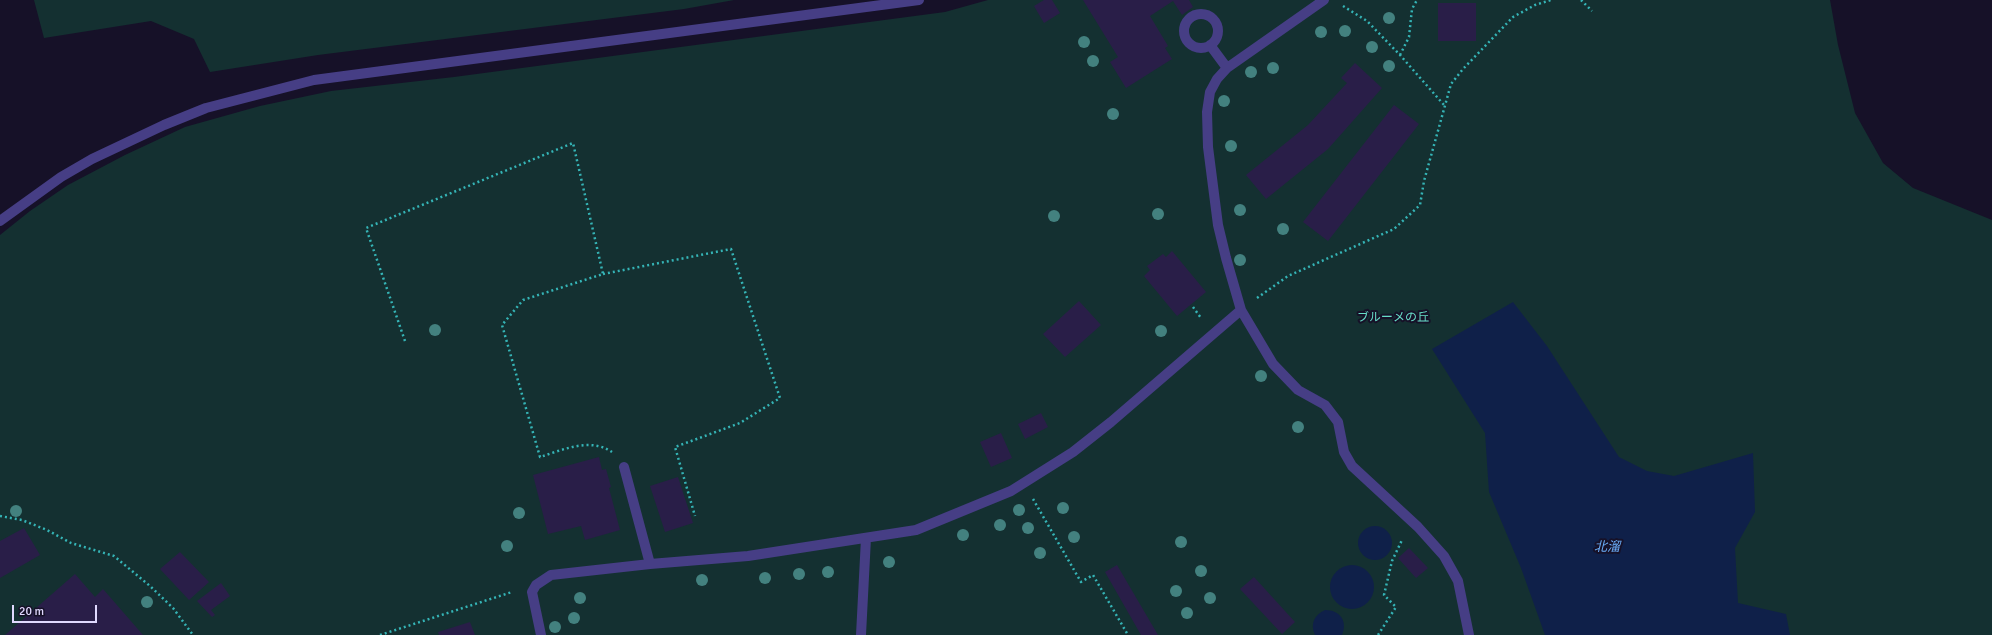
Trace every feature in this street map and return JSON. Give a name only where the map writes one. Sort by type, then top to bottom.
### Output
[{"type":"street","points":[[0,221],[61,177],[92,159],[164,124],[206,108],[314,80],[919,0]]},
{"type":"street","points":[[1324,0],[1227,68],[1217,79],[1210,92],[1207,112],[1208,147],[1218,225],[1226,258],[1242,310],[1273,364],[1298,390],[1324,405],[1338,422],[1344,452],[1352,466],[1414,523],[1444,556],[1458,581],[1469,635]]},
{"type":"street","points":[[1210,44],[1227,68]]},
{"type":"street","points":[[542,635],[532,592],[536,585],[551,575],[650,564],[748,556],[916,530],[1011,491],[1045,471],[1084,444],[1242,310]]},
{"type":"street","points":[[624,467],[650,564]]},
{"type":"street","points":[[861,635],[866,538]]},
{"type":"path","points":[[1400,54],[1409,37],[1412,9],[1417,0]]},
{"type":"path","points":[[1242,310],[1288,276],[1394,229],[1420,205],[1424,181],[1451,84],[1513,17],[1535,5],[1551,0]]},
{"type":"path","points":[[1581,0],[1592,11]]},
{"type":"path","points":[[1340,4],[1367,21],[1400,54],[1444,106]]},
{"type":"path","points":[[405,341],[366,228],[573,143],[603,274]]},
{"type":"path","points":[[624,467],[617,455],[610,450],[596,446],[576,446],[540,457],[502,325],[523,300],[603,274],[730,249],[780,398],[740,423],[675,447],[695,516]]},
{"type":"path","points":[[1024,483],[1082,582],[1093,575],[1128,635]]},
{"type":"path","points":[[0,516],[22,520],[47,530],[71,543],[114,556],[150,586],[173,608],[193,635]]},
{"type":"path","points":[[1378,635],[1396,607],[1384,595],[1392,561],[1399,545],[1414,523]]},
{"type":"path","points":[[380,635],[536,585]]},
{"type":"green space","points":[[34,0],[734,0],[684,9],[318,55],[210,72],[194,39],[151,21],[44,38]]},
{"type":"green space","name":"ブルーメの丘","points":[[988,0],[1830,0],[1838,45],[1855,113],[1883,163],[1913,188],[1992,220],[1992,635],[0,635],[0,235],[30,211],[68,185],[125,155],[185,127],[260,106],[331,91],[454,77],[945,12]]},
{"type":"water","name":"北溜","points":[[1513,302],[1547,346],[1619,457],[1647,471],[1674,476],[1753,453],[1755,512],[1735,548],[1738,603],[1786,614],[1790,635],[1545,635],[1521,568],[1489,492],[1485,433],[1432,349]]},
{"type":"water","points":[[1375,526],[1387,531],[1392,543],[1387,555],[1375,560],[1363,555],[1358,543],[1363,531]]},
{"type":"water","points":[[1352,565],[1364,569],[1370,575],[1374,587],[1370,599],[1364,605],[1352,609],[1340,605],[1334,599],[1330,587],[1334,575],[1340,569]]},
{"type":"water","points":[[1325,610],[1330,610],[1339,614],[1344,625],[1342,635],[1315,635],[1313,627],[1314,620],[1318,614]]},
{"type":"building","points":[[1044,0],[1052,0],[1060,13],[1044,23],[1034,6]]},
{"type":"building","points":[[1083,0],[1189,0],[1193,7],[1182,15],[1173,1],[1150,16],[1168,46],[1165,48],[1172,59],[1126,88],[1110,62],[1118,57]]},
{"type":"building","points":[[1438,3],[1476,3],[1476,41],[1438,41]]},
{"type":"building","points":[[1355,63],[1382,88],[1328,149],[1266,199],[1246,175],[1308,125],[1347,83],[1341,78]]},
{"type":"building","points":[[1394,105],[1419,124],[1328,241],[1303,222]]},
{"type":"building","points":[[1172,251],[1206,292],[1177,316],[1144,276],[1150,270],[1147,266],[1163,254],[1166,257]]},
{"type":"building","points":[[1079,301],[1101,325],[1065,357],[1043,334]]},
{"type":"building","points":[[1041,413],[1048,427],[1025,439],[1018,424]]},
{"type":"building","points":[[1001,433],[1012,458],[991,467],[980,442]]},
{"type":"building","points":[[599,457],[602,470],[606,469],[611,487],[609,488],[620,530],[585,540],[581,526],[548,534],[533,475]]},
{"type":"building","points":[[678,477],[693,523],[665,532],[650,486]]},
{"type":"building","points":[[24,528],[40,555],[0,578],[0,541]]},
{"type":"building","points":[[1409,548],[1428,568],[1416,578],[1398,558]]},
{"type":"building","points":[[180,552],[209,582],[189,600],[160,569]]},
{"type":"building","points":[[1117,565],[1158,635],[1141,635],[1105,572]]},
{"type":"building","points":[[75,574],[95,597],[103,589],[143,635],[5,635]]},
{"type":"building","points":[[1254,577],[1295,622],[1282,634],[1240,589]]},
{"type":"building","points":[[221,583],[230,596],[211,610],[215,615],[212,617],[197,601]]},
{"type":"building","points":[[470,622],[475,635],[439,635],[438,632]]}]
